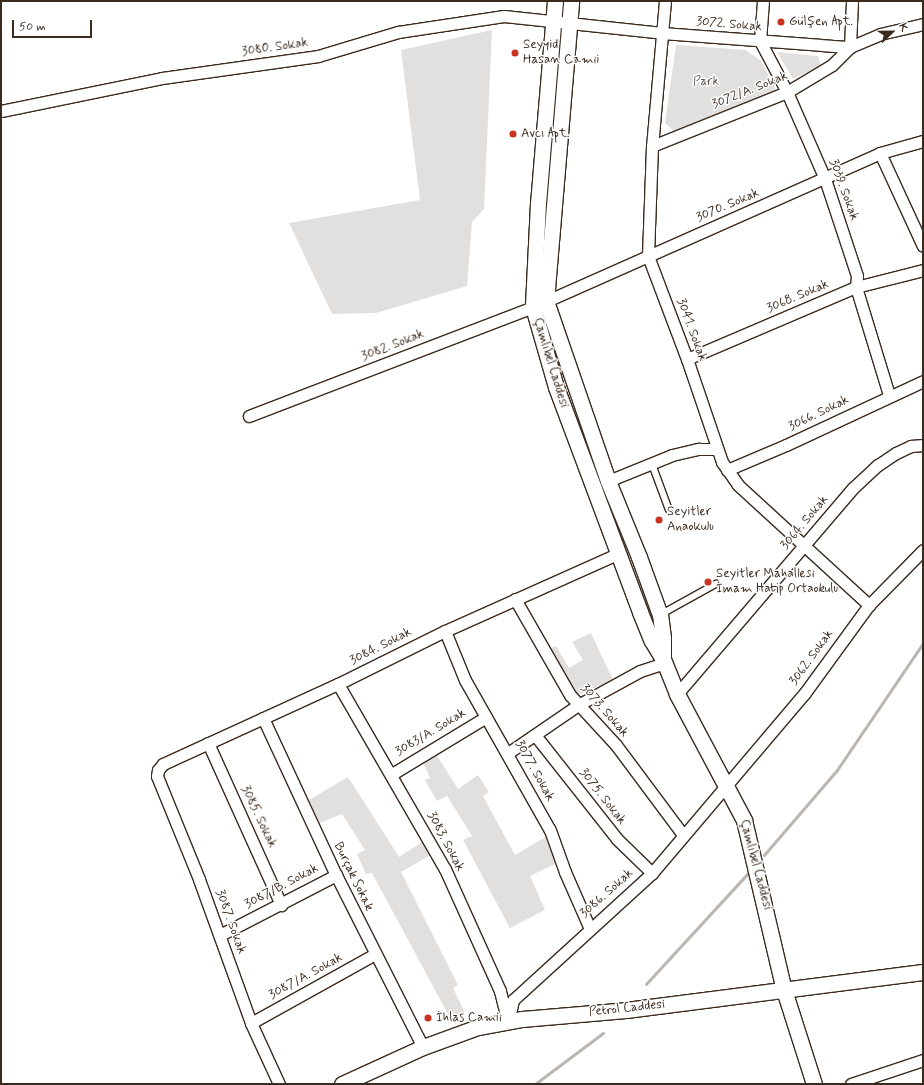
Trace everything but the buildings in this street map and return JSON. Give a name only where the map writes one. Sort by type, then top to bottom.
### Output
[{"type":"street","name":"Çamlıbel Caddesi","points":[[555,1],[538,203],[540,304],[556,387],[652,641],[663,661],[677,694],[744,820],[784,990],[814,1084]]},
{"type":"street","name":"Çamlıbel Caddesi","points":[[571,1],[540,304],[660,615],[664,638],[663,661]]},
{"type":"street","name":"3041. Sokak","points":[[665,1],[652,146],[648,256],[687,359],[717,449],[727,470],[738,485],[868,605]]},
{"type":"street","points":[[760,42],[763,1]]},
{"type":"street","points":[[850,47],[852,1]]},
{"type":"street","name":"3080. Sokak","points":[[1,111],[162,78],[318,56],[398,32],[504,16],[553,19]]},
{"type":"street","name":"3072. Sokak","points":[[553,19],[568,23],[662,33],[760,42],[850,47],[880,34],[923,24]]},
{"type":"street","name":"3039. Sokak","points":[[760,42],[788,92],[826,179],[857,276],[856,287],[889,395]]},
{"type":"street","name":"3072/A. Sokak","points":[[652,146],[788,92],[832,65],[850,47]]},
{"type":"street","name":"3070. Sokak","points":[[540,304],[826,179],[880,153],[923,141]]},
{"type":"street","points":[[880,153],[923,246]]},
{"type":"street","name":"3068. Sokak","points":[[687,359],[856,287],[923,270]]},
{"type":"street","name":"3082. Sokak","points":[[249,416],[540,304]]},
{"type":"street","name":"3066. Sokak","points":[[727,470],[786,445],[923,380]]},
{"type":"street","name":"3064. Sokak","points":[[677,694],[853,488],[878,465],[911,446],[923,445]]},
{"type":"street","points":[[608,481],[652,463],[699,449],[717,449]]},
{"type":"street","name":"3062. Sokak","points":[[726,784],[804,694],[868,605],[923,550]]},
{"type":"street","name":"3084. Sokak","points":[[158,770],[163,764],[338,684],[515,598],[619,553]]},
{"type":"street","name":"3073. Sokak","points":[[515,598],[578,704],[616,745],[683,835]]},
{"type":"street","name":"3077. Sokak","points":[[445,631],[465,680],[508,753],[550,830],[565,872],[590,929]]},
{"type":"street","points":[[508,753],[578,704],[640,671],[663,661]]},
{"type":"street","name":"3083. Sokak","points":[[338,684],[392,774],[445,869],[500,991],[508,1022]]},
{"type":"street","name":"3083/A. Sokak","points":[[392,774],[486,717]]},
{"type":"street","name":"Burçak Sokak","points":[[263,718],[336,875],[422,1047]]},
{"type":"street","name":"3075. Sokak","points":[[534,735],[617,839],[652,873]]},
{"type":"street","name":"3085. Sokak","points":[[208,743],[281,905]]},
{"type":"street","name":"3087. Sokak","points":[[158,770],[157,776],[220,935],[252,1023],[279,1084]]},
{"type":"street","name":"3086. Sokak","points":[[508,1022],[513,1000],[652,873],[726,784]]},
{"type":"street","name":"3087/B. Sokak","points":[[220,935],[281,905],[336,875]]},
{"type":"street","name":"3087/A. Sokak","points":[[252,1023],[375,954]]},
{"type":"street","name":"Petrol Caddesi","points":[[346,1083],[422,1047],[478,1027],[508,1022],[923,973]]},
{"type":"street","points":[[851,1084],[923,1060]]},
{"type":"lane","points":[[652,463],[669,509]]},
{"type":"lane","points":[[660,615],[716,584]]},
{"type":"green space","points":[[492,30],[484,209],[472,222],[467,286],[376,313],[332,314],[289,223],[420,200],[401,50]]},
{"type":"green space","name":"Park","points":[[676,45],[746,50],[761,61],[776,90],[676,133],[665,123]]},
{"type":"green space","points":[[777,52],[818,56],[821,65],[793,79]]},
{"type":"green space","points":[[591,633],[613,680],[578,695],[570,687],[550,648],[556,646],[569,668],[583,660],[572,642]]},
{"type":"green space","points":[[436,754],[458,789],[478,775],[489,792],[483,796],[515,855],[546,837],[557,863],[530,876],[545,910],[510,928],[463,840],[472,836],[447,796],[437,801],[425,780],[430,778],[423,762]]},
{"type":"green space","points":[[348,777],[399,857],[422,842],[429,856],[401,872],[458,985],[453,988],[465,1013],[449,1016],[372,873],[366,874],[357,854],[365,850],[342,814],[320,823],[309,800]]},
{"type":"waterway","points":[[764,855],[837,770],[923,643]]},
{"type":"waterway","points":[[646,984],[749,872]]},
{"type":"waterway","points":[[535,1084],[603,1033]]},
{"type":"place","name":"Gülşen Apt.","points":[[781,22]]},
{"type":"place","name":"Seyyid Hasan Camii","points":[[515,53]]},
{"type":"place","name":"Avcı Apt.","points":[[513,134]]},
{"type":"place","name":"Seyitler Anaokulu","points":[[659,520]]},
{"type":"place","name":"Seyitler Mahallesi İmam Hatip Ortaokulu","points":[[708,582]]},
{"type":"place","name":"İhlas Camii","points":[[428,1018]]}]
